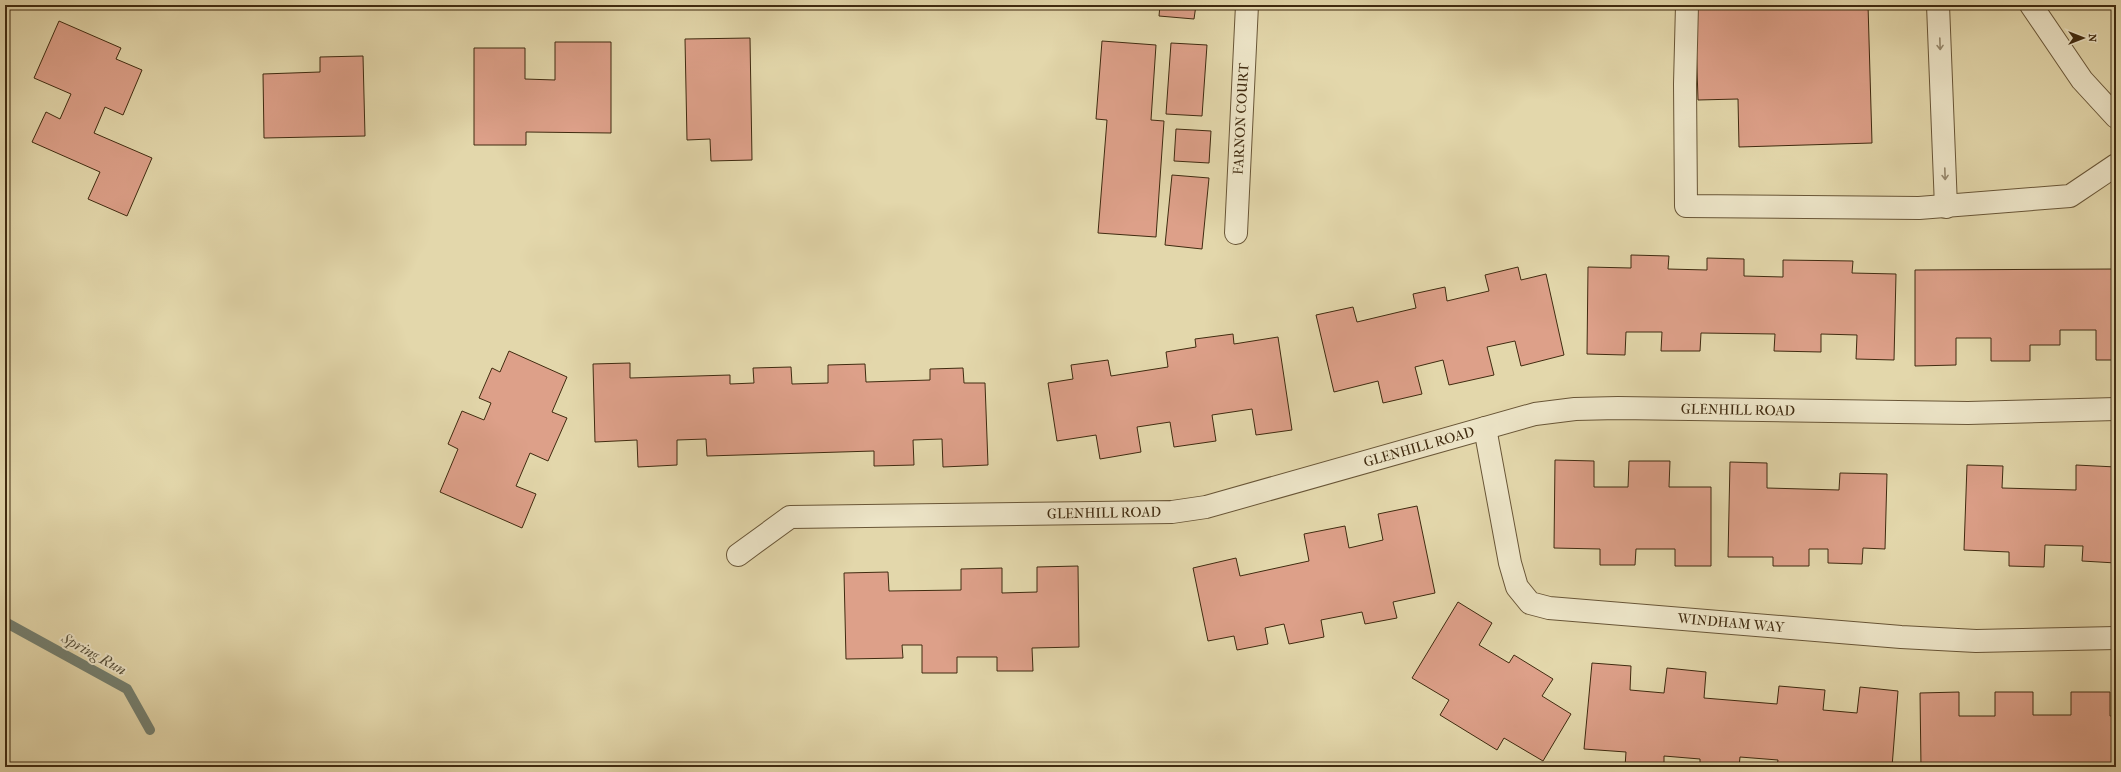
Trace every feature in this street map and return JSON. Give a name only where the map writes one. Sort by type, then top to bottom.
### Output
[{"type":"street","name":"FARNON COURT","points":[[1236,234],[1247,5]]},
{"type":"street","points":[[1687,5],[1685,84],[1686,206],[1919,208],[2070,196],[2116,165]]},
{"type":"street","points":[[1938,5],[1946,207]]},
{"type":"street","points":[[2031,5],[2082,80],[2116,117]]},
{"type":"street","name":"GLENHILL ROAD","points":[[738,555],[790,517],[1172,512],[1206,507],[1535,414],[1597,408],[1968,413],[2116,409]]},
{"type":"street","name":"WINDHAM WAY","points":[[1485,428],[1510,563],[1516,586],[1530,603],[1548,608],[1901,637],[1976,641],[2116,638]]},
{"type":"building","points":[[1114,5],[1147,5],[1147,7]]},
{"type":"building","points":[[1160,5],[1196,5],[1194,19],[1159,16]]},
{"type":"building","points":[[1695,5],[1868,5],[1872,143],[1739,147],[1738,99],[1698,100]]},
{"type":"building","points":[[59,21],[121,48],[116,59],[142,70],[123,115],[105,107],[94,133],[152,158],[127,216],[88,199],[100,172],[32,142],[46,112],[60,119],[71,94],[34,78]]},
{"type":"building","points":[[750,38],[752,160],[711,161],[710,139],[687,140],[685,39]]},
{"type":"building","points":[[1102,41],[1156,45],[1151,120],[1164,121],[1156,237],[1098,233],[1107,120],[1096,119]]},
{"type":"building","points":[[555,42],[611,42],[611,133],[526,132],[526,145],[474,145],[474,48],[525,48],[525,79],[555,80]]},
{"type":"building","points":[[1171,43],[1207,45],[1202,116],[1166,114]]},
{"type":"building","points":[[363,56],[365,136],[264,138],[263,74],[320,72],[320,57]]},
{"type":"building","points":[[1176,129],[1211,131],[1209,163],[1174,161]]},
{"type":"building","points":[[1172,175],[1209,178],[1202,249],[1165,245]]},
{"type":"building","points":[[1631,255],[1669,256],[1668,269],[1707,270],[1707,258],[1744,259],[1744,276],[1783,277],[1783,260],[1853,261],[1852,273],[1896,274],[1894,360],[1856,359],[1857,335],[1821,334],[1821,352],[1774,351],[1775,334],[1701,333],[1700,351],[1661,351],[1662,332],[1626,332],[1625,355],[1587,354],[1588,267],[1631,268]]},
{"type":"building","points":[[1518,267],[1521,280],[1546,274],[1564,355],[1521,366],[1515,341],[1487,347],[1494,375],[1449,385],[1443,360],[1415,367],[1422,394],[1383,403],[1378,381],[1334,392],[1316,315],[1353,307],[1357,322],[1416,308],[1413,294],[1445,287],[1447,301],[1489,291],[1485,275]]},
{"type":"building","points":[[2116,269],[2116,360],[2096,360],[2096,330],[2060,330],[2060,345],[2030,345],[2030,361],[1991,361],[1991,338],[1956,338],[1956,365],[1915,366],[1915,270]]},
{"type":"building","points":[[1233,334],[1234,344],[1278,337],[1292,430],[1256,435],[1252,409],[1212,415],[1216,441],[1174,447],[1170,422],[1137,427],[1141,452],[1100,459],[1096,435],[1057,441],[1048,383],[1073,379],[1071,365],[1108,360],[1111,376],[1168,367],[1166,352],[1196,347],[1195,339]]},
{"type":"building","points":[[509,351],[567,377],[552,412],[567,418],[548,461],[530,453],[516,486],[536,494],[522,528],[440,492],[458,449],[448,444],[462,411],[484,420],[491,403],[479,398],[492,368],[500,372]]},
{"type":"building","points":[[630,363],[630,378],[730,375],[730,384],[754,383],[753,368],[791,367],[792,384],[828,383],[828,365],[865,364],[866,382],[930,380],[930,369],[963,368],[964,383],[985,383],[988,465],[943,467],[942,439],[913,440],[914,465],[874,466],[874,451],[707,456],[706,439],[677,440],[677,465],[638,467],[637,440],[595,442],[593,364]]},
{"type":"building","points":[[1555,460],[1594,461],[1594,487],[1628,487],[1629,461],[1670,461],[1669,487],[1711,487],[1711,566],[1675,566],[1675,549],[1636,549],[1635,565],[1600,565],[1600,549],[1554,548]]},
{"type":"building","points":[[1730,462],[1767,463],[1767,488],[1839,490],[1840,473],[1887,474],[1885,549],[1863,548],[1862,564],[1828,563],[1828,549],[1809,549],[1809,566],[1773,566],[1773,557],[1728,557]]},
{"type":"building","points":[[1967,465],[2003,466],[2002,488],[2076,490],[2076,465],[2116,467],[2116,563],[2082,561],[2083,546],[2045,545],[2044,567],[2009,566],[2009,552],[1964,550]]},
{"type":"building","points":[[1417,506],[1435,593],[1393,602],[1397,618],[1365,624],[1362,612],[1321,620],[1324,637],[1289,644],[1284,624],[1265,628],[1268,644],[1237,650],[1234,636],[1208,641],[1193,568],[1236,558],[1240,576],[1309,561],[1304,534],[1345,526],[1349,548],[1383,540],[1378,514]]},
{"type":"building","points":[[1078,566],[1079,647],[1032,648],[1033,671],[997,671],[997,657],[957,657],[957,673],[922,673],[922,645],[902,645],[903,658],[846,659],[844,573],[888,572],[889,591],[961,590],[961,569],[1002,568],[1002,593],[1037,592],[1037,567]]},
{"type":"building","points":[[1458,602],[1492,623],[1479,645],[1509,663],[1514,655],[1553,679],[1542,696],[1571,714],[1543,761],[1504,738],[1497,750],[1440,715],[1449,700],[1412,678]]},
{"type":"building","points":[[1592,663],[1631,666],[1630,690],[1664,693],[1667,668],[1706,672],[1704,698],[1777,704],[1779,686],[1825,690],[1823,710],[1857,713],[1860,687],[1898,691],[1892,767],[1777,767],[1778,760],[1740,757],[1739,767],[1700,767],[1700,759],[1664,756],[1664,767],[1625,767],[1626,752],[1584,749]]},
{"type":"building","points":[[1959,692],[1959,716],[1995,716],[1995,692],[2033,692],[2033,715],[2071,715],[2071,692],[2110,692],[2110,716],[2116,716],[2116,767],[1921,767],[1920,693]]},
{"type":"waterway","name":"Spring Run","points":[[5,622],[127,689],[150,730]]}]
